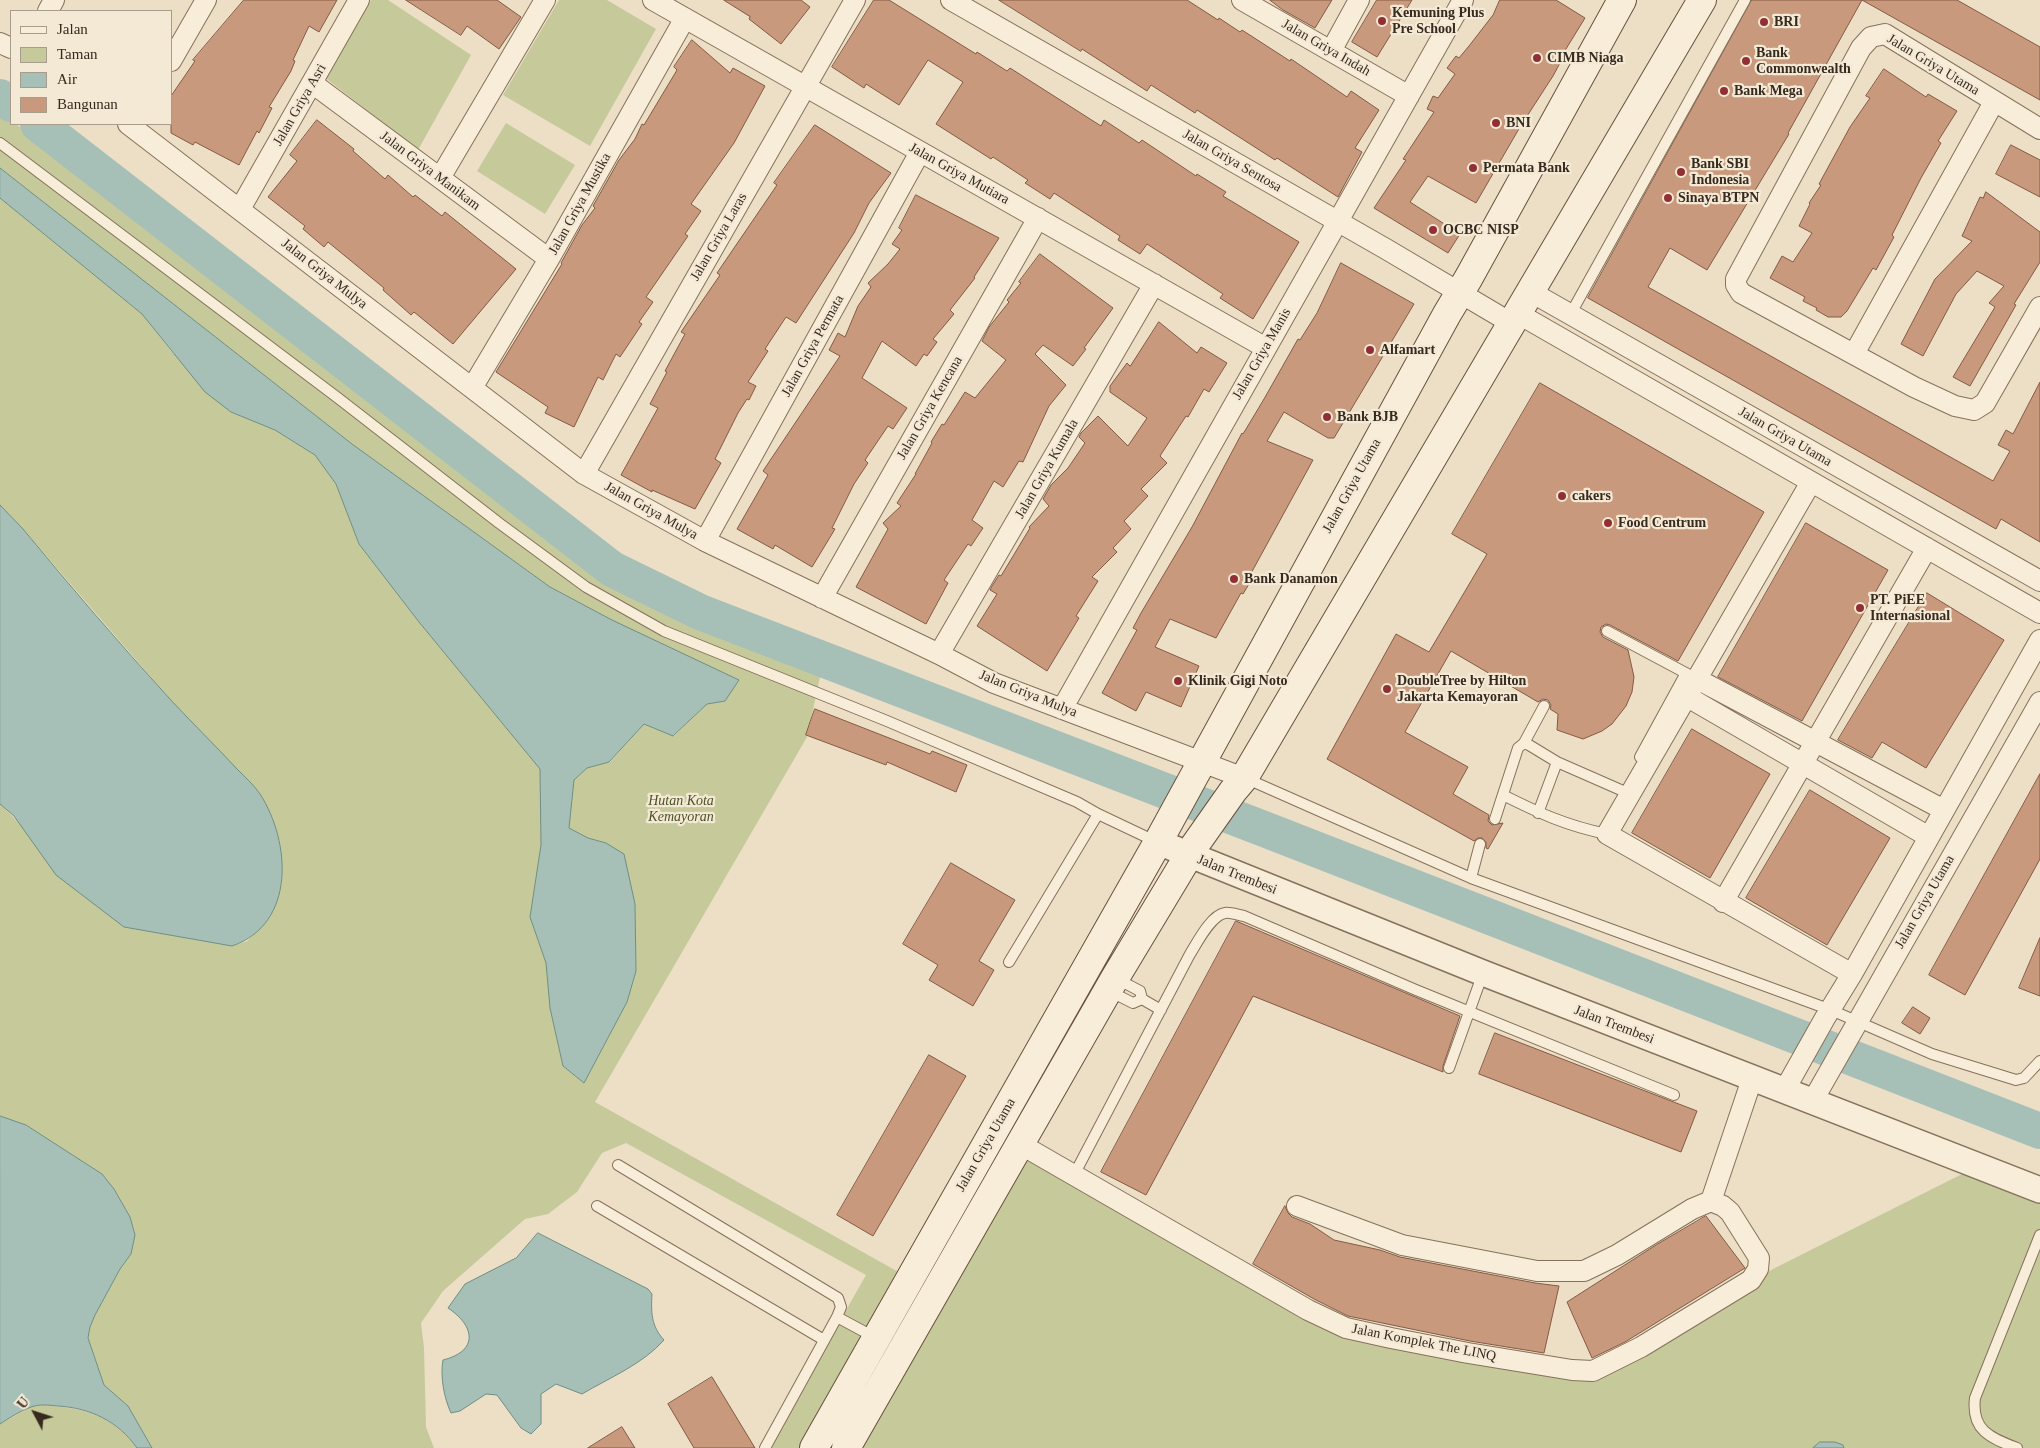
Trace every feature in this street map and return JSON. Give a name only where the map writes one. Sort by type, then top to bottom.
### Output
[{"type":"main road","name":"Jalan Griya Utama","points":[[814,1448],[1160,838],[1458,293],[1468,279],[1622,0]]},
{"type":"main road","name":"Jalan Griya Utama","points":[[846,1448],[1111,984],[1192,850],[1238,784],[1702,0]]},
{"type":"street","points":[[172,59],[206,0]]},
{"type":"street","name":"Jalan Griya Asri","points":[[240,209],[359,0]]},
{"type":"street","points":[[440,178],[545,0]]},
{"type":"street","name":"Jalan Griya Mutiara","points":[[652,0],[1266,348]]},
{"type":"street","name":"Jalan Griya Laras","points":[[584,474],[855,0]]},
{"type":"street","name":"Jalan Griya Sentosa","points":[[951,0],[1338,221],[1458,293],[1520,310]]},
{"type":"street","name":"Jalan Griya Indah","points":[[1242,0],[1410,96]]},
{"type":"street","points":[[1331,51],[1359,0]]},
{"type":"street","name":"Jalan Griya Manis","points":[[1062,708],[1463,0]]},
{"type":"street","name":"Jalan Griya Mustika","points":[[472,388],[548,259],[685,18]]},
{"type":"street","name":"Jalan Griya Utama","points":[[2040,129],[1885,34],[1871,37],[1861,48],[1736,279],[1736,285],[1741,293],[1914,387],[1954,406],[1974,410],[1985,403],[2040,306]]},
{"type":"street","name":"Jalan Griya Manikam","points":[[312,83],[548,259]]},
{"type":"street","name":"Jalan Griya Utama","points":[[1854,354],[1994,102]]},
{"type":"street","name":"Jalan Griya Mulya","points":[[132,125],[584,474],[706,541],[939,654],[994,683],[1062,708],[1238,784]]},
{"type":"street","name":"Jalan Griya Permata","points":[[706,541],[920,152]]},
{"type":"street","name":"Jalan Griya Kencana","points":[[822,598],[1038,218]]},
{"type":"street","name":"Jalan Griya Kumala","points":[[939,654],[1154,284]]},
{"type":"street","name":"Jalan Griya Utama","points":[[1520,310],[1570,315],[2040,582]]},
{"type":"street","name":"Jalan Griya Utama","points":[[1520,310],[1811,482],[2040,613]]},
{"type":"street","name":"Jalan Griya Utama","points":[[1607,834],[1686,696],[1691,676],[1811,482]]},
{"type":"street","points":[[1723,902],[1927,548]]},
{"type":"street","name":"Jalan Griya Utama","points":[[1786,1086],[1852,974],[2040,640]]},
{"type":"street","points":[[1691,676],[1944,810]]},
{"type":"street","points":[[1686,696],[1929,837]]},
{"type":"street","name":"Jalan Griya Utama","points":[[1814,1098],[2040,702]]},
{"type":"street","points":[[1607,834],[1852,974]]},
{"type":"street","points":[[1160,838],[1192,850]]},
{"type":"street","name":"Jalan Trembesi","points":[[1192,850],[1483,973],[1752,1079],[1786,1086],[2040,1190]]},
{"type":"street","points":[[1297,1206],[1402,1245],[1536,1271],[1584,1271],[1617,1255],[1692,1209],[1711,1201],[1752,1079]]},
{"type":"street","name":"Jalan Komplek The LINQ","points":[[1020,1144],[1308,1310],[1346,1328],[1468,1353],[1572,1370],[1594,1371],[1641,1347],[1751,1280],[1758,1269],[1759,1258],[1730,1212],[1723,1206],[1711,1201]]},
{"type":"lane","points":[[1570,315],[1746,0]]},
{"type":"lane","points":[[0,144],[338,398],[498,524],[586,587],[664,631],[923,737],[1077,802],[1098,814],[1160,838]]},
{"type":"lane","points":[[1607,631],[1691,676],[1640,758]]},
{"type":"lane","points":[[1495,819],[1518,748],[1524,743],[1544,706]]},
{"type":"lane","points":[[1524,743],[1529,744],[1558,762],[1630,794]]},
{"type":"lane","points":[[1538,812],[1558,762]]},
{"type":"lane","points":[[1238,784],[1471,878],[1828,1014],[1854,1027],[1932,1054],[2016,1080],[2024,1078],[2040,1061]]},
{"type":"lane","points":[[1503,795],[1575,827],[1607,834]]},
{"type":"lane","points":[[1009,962],[1098,814]]},
{"type":"lane","points":[[1471,878],[1480,844]]},
{"type":"lane","points":[[1074,1175],[1162,1010],[1180,971],[1217,915],[1226,912],[1244,916],[1674,1095]]},
{"type":"lane","points":[[1449,1068],[1483,973]]},
{"type":"lane","points":[[1111,984],[1140,992],[1142,999],[1162,1010]]},
{"type":"lane","points":[[618,1165],[838,1298],[841,1307],[837,1317],[764,1448]]},
{"type":"lane","points":[[597,1206],[824,1340]]},
{"type":"lane","points":[[2017,1448],[1994,1439],[1982,1430],[1976,1420],[1975,1398],[2040,1235]]},
{"type":"lane","points":[[837,1317],[876,1338]]},
{"type":"green space","points":[[371,0],[388,0],[471,55],[418,150],[323,76]]},
{"type":"green space","points":[[559,0],[607,0],[656,29],[590,146],[503,95]]},
{"type":"green space","name":"Hutan Kota Kemayoran","points":[[0,111],[10,119],[10,125],[17,125],[596,569],[666,606],[822,668],[807,737],[595,1102],[902,1274],[799,1448],[768,1448],[866,1275],[626,1143],[602,1153],[577,1192],[548,1214],[525,1219],[443,1291],[421,1323],[424,1348],[426,1427],[434,1448],[152,1448],[128,1406],[104,1385],[88,1338],[90,1327],[120,1269],[131,1254],[135,1235],[130,1217],[114,1189],[102,1174],[26,1125],[0,1116],[0,804],[124,927],[232,946],[247,941],[267,921],[282,882],[280,843],[275,826],[260,794],[169,698],[0,505],[0,198],[142,314],[171,351],[231,412],[275,430],[315,455],[336,484],[359,544],[419,622],[540,769],[541,845],[530,917],[546,963],[550,1008],[563,1066],[584,1083],[627,1002],[636,971],[635,904],[606,843],[588,838],[568,828],[574,780],[587,768],[610,762],[644,724],[674,736],[707,704],[725,701],[612,620],[550,587],[352,444],[0,168]]},
{"type":"green space","points":[[506,123],[575,165],[545,214],[477,171]]},
{"type":"green space","points":[[1020,1144],[1319,1315],[1593,1371],[1751,1280],[1978,1166],[2040,1190],[2040,1448],[846,1448]]},
{"type":"green space","points":[[46,1405],[86,1412],[108,1421],[128,1437],[137,1448],[0,1448],[0,1424],[32,1406]]},
{"type":"water","points":[[0,168],[352,444],[550,587],[612,620],[739,680],[725,701],[707,704],[673,736],[644,724],[609,762],[587,768],[574,780],[569,828],[588,838],[606,843],[624,854],[635,904],[636,971],[627,1002],[584,1083],[563,1066],[550,1008],[546,963],[530,917],[541,845],[540,769],[419,622],[359,544],[336,484],[315,455],[275,430],[231,412],[205,392],[142,314],[0,198]]},
{"type":"water","points":[[0,505],[23,529],[150,677],[260,794],[270,813],[278,835],[282,857],[282,880],[277,901],[268,920],[253,935],[232,946],[124,927],[56,875],[14,816],[0,804]]},
{"type":"water","points":[[0,1116],[26,1125],[102,1174],[114,1189],[130,1217],[135,1235],[131,1254],[120,1269],[95,1315],[88,1338],[104,1385],[128,1406],[152,1448],[137,1448],[112,1423],[92,1413],[70,1407],[34,1406],[0,1424]]},
{"type":"water","points":[[538,1233],[648,1289],[652,1294],[654,1324],[664,1340],[656,1349],[636,1363],[582,1394],[556,1384],[541,1394],[541,1424],[531,1434],[521,1428],[497,1395],[486,1394],[460,1411],[451,1413],[443,1387],[442,1366],[443,1360],[463,1351],[468,1344],[468,1330],[464,1322],[448,1308],[465,1284],[516,1258]]},
{"type":"water","points":[[1820,1442],[1835,1442],[1843,1445],[1844,1448],[1813,1448]]},
{"type":"building","points":[[244,0],[337,0],[319,32],[309,26],[293,60],[295,61],[291,71],[269,107],[272,108],[259,133],[257,131],[239,165],[195,142],[193,145],[171,133],[172,95],[195,61],[193,60]]},
{"type":"building","points":[[406,0],[497,0],[521,17],[499,49],[467,26],[461,35]]},
{"type":"building","points":[[724,0],[801,0],[810,7],[781,44],[749,19],[750,17]]},
{"type":"building","points":[[874,0],[889,0],[976,54],[977,52],[1007,71],[1010,68],[1101,126],[1104,120],[1139,143],[1142,140],[1196,176],[1197,174],[1226,192],[1223,196],[1299,242],[1253,319],[1220,298],[1223,294],[1147,244],[1140,254],[1118,240],[1120,236],[1054,193],[1050,199],[1025,183],[1028,180],[936,124],[963,82],[928,60],[899,105],[866,84],[864,88],[832,67]]},
{"type":"building","points":[[999,0],[1187,0],[1240,32],[1242,30],[1290,61],[1291,59],[1347,97],[1351,91],[1379,110],[1355,148],[1362,152],[1338,197],[1277,158],[1275,160],[1197,110],[1195,113],[1151,85],[1147,91],[1082,49],[1081,51]]},
{"type":"building","points":[[1270,0],[1332,0],[1315,28],[1283,10]]},
{"type":"building","name":"Kemuning Plus Pre School","points":[[1377,0],[1412,0],[1377,57],[1352,42]]},
{"type":"building","points":[[1500,0],[1556,0],[1585,18],[1558,62],[1560,63],[1553,76],[1520,127],[1476,203],[1428,176],[1410,202],[1460,234],[1448,253],[1374,208],[1406,160],[1403,159],[1434,112],[1427,109],[1433,96],[1438,98],[1455,74],[1447,68],[1456,56],[1459,58],[1469,46],[1493,15]]},
{"type":"building","points":[[1752,0],[1862,0],[1789,134],[1707,270],[1670,248],[1648,287],[1993,481],[2010,451],[1998,445],[2006,430],[2013,434],[2040,382],[2040,542],[2001,519],[1996,529],[1588,298]]},
{"type":"building","points":[[1862,0],[1957,0],[2040,47],[2040,100]]},
{"type":"building","points":[[692,40],[730,73],[733,68],[765,86],[734,143],[691,204],[701,211],[685,234],[688,236],[646,297],[653,302],[639,322],[642,324],[620,357],[616,354],[603,380],[598,377],[574,427],[545,413],[548,407],[496,372],[562,264],[582,225],[595,208],[593,206],[619,160],[635,139],[642,124],[644,125],[677,70],[674,67]]},
{"type":"building","points":[[1884,69],[1926,97],[1928,94],[1957,111],[1938,141],[1941,143],[1921,178],[1892,235],[1894,237],[1876,270],[1873,268],[1847,311],[1841,317],[1828,317],[1816,310],[1817,308],[1803,301],[1805,297],[1770,278],[1782,256],[1793,262],[1812,233],[1799,226],[1809,203],[1821,185],[1819,184],[1850,127],[1870,98],[1866,96]]},
{"type":"building","points":[[317,120],[354,149],[353,151],[385,179],[388,175],[413,197],[415,195],[442,216],[445,212],[516,269],[453,344],[414,312],[411,315],[383,290],[384,288],[328,242],[324,247],[303,229],[305,226],[268,197],[297,161],[290,155]]},
{"type":"building","points":[[815,125],[891,173],[869,203],[854,233],[796,323],[786,317],[765,349],[768,351],[748,382],[756,386],[749,400],[747,399],[738,413],[715,459],[721,463],[695,509],[652,490],[652,492],[621,475],[658,408],[650,404],[685,334],[681,332],[720,275],[717,273],[777,185],[774,183]]},
{"type":"building","points":[[2011,145],[2040,160],[2040,197],[1996,174]]},
{"type":"building","points":[[1986,192],[2040,232],[2040,262],[2014,304],[2016,305],[1970,386],[1953,377],[1995,307],[1989,303],[2004,286],[1977,271],[1956,294],[1923,356],[1901,344],[1935,279],[1972,241],[1962,236],[1980,197],[1983,198]]},
{"type":"building","points":[[916,195],[999,238],[975,278],[950,310],[954,314],[933,339],[937,342],[927,356],[924,354],[916,366],[882,341],[862,378],[907,408],[893,429],[888,426],[865,460],[868,463],[854,484],[832,528],[835,529],[812,567],[775,545],[773,549],[737,529],[768,475],[763,471],[840,356],[829,350],[838,333],[845,337],[858,306],[871,287],[868,283],[888,264],[900,249],[892,244],[902,230],[899,228]]},
{"type":"building","points":[[1040,254],[1113,308],[1073,366],[1043,345],[1035,354],[1066,385],[1049,406],[1023,462],[1019,461],[1003,487],[994,481],[972,520],[983,528],[971,546],[968,544],[944,580],[948,583],[926,624],[856,587],[888,529],[883,523],[901,506],[897,503],[916,474],[942,424],[944,425],[965,392],[975,398],[1006,360],[982,341],[989,327],[1009,302],[1007,300],[1021,283],[1019,282]]},
{"type":"building","points":[[1341,263],[1414,304],[1334,438],[1328,438],[1284,412],[1267,441],[1313,460],[1249,577],[1252,579],[1243,594],[1241,593],[1216,638],[1170,619],[1155,647],[1199,666],[1181,707],[1146,692],[1136,711],[1102,693],[1137,630],[1133,628],[1141,613],[1192,527],[1242,433],[1298,339],[1300,340],[1317,313]]},
{"type":"building","points":[[1159,322],[1197,353],[1201,347],[1227,363],[1209,392],[1204,389],[1188,417],[1186,416],[1160,456],[1167,463],[1141,489],[1148,496],[1124,521],[1131,529],[1113,548],[1117,552],[1092,577],[1098,581],[1076,616],[1079,618],[1047,671],[977,626],[997,594],[990,590],[992,586],[999,575],[1001,576],[1029,527],[1049,506],[1043,499],[1051,485],[1068,468],[1085,443],[1079,437],[1081,433],[1098,416],[1128,446],[1147,418],[1110,392],[1110,386],[1127,363],[1130,366]]},
{"type":"building","points":[[1540,383],[1764,512],[1678,661],[1610,625],[1606,624],[1601,627],[1600,632],[1603,637],[1628,650],[1634,677],[1632,692],[1626,706],[1612,724],[1602,731],[1583,739],[1557,730],[1558,714],[1550,709],[1551,705],[1548,700],[1543,699],[1538,702],[1451,651],[1405,732],[1468,767],[1453,794],[1489,815],[1488,821],[1492,825],[1503,823],[1488,849],[1486,848],[1486,842],[1482,838],[1474,841],[1327,759],[1396,634],[1429,652],[1487,554],[1452,534]]},
{"type":"building","points":[[1806,523],[1888,570],[1802,721],[1718,677]]},
{"type":"building","points":[[1927,593],[2004,640],[1926,768],[1882,742],[1872,758],[1838,740]]},
{"type":"building","points":[[815,709],[930,754],[932,751],[967,765],[956,792],[887,762],[886,765],[806,735]]},
{"type":"building","points":[[1692,729],[1770,774],[1710,878],[1632,833]]},
{"type":"building","points":[[2040,774],[2040,859],[1965,995],[1929,975]]},
{"type":"building","points":[[1810,790],[1890,838],[1827,945],[1746,898]]},
{"type":"building","points":[[951,863],[1015,900],[979,961],[994,970],[973,1006],[929,980],[938,965],[903,944]]},
{"type":"building","points":[[1236,921],[1460,1016],[1443,1066],[1443,1072],[1253,996],[1146,1195],[1101,1172]]},
{"type":"building","points":[[2040,938],[2040,996],[2019,988]]},
{"type":"building","points":[[1913,1007],[1930,1018],[1920,1034],[1902,1023]]},
{"type":"building","points":[[1495,1033],[1697,1111],[1681,1152],[1479,1074]]},
{"type":"building","points":[[929,1055],[966,1076],[873,1236],[837,1215]]},
{"type":"building","points":[[1285,1206],[1292,1217],[1310,1224],[1334,1240],[1380,1250],[1400,1257],[1559,1286],[1544,1353],[1470,1341],[1348,1316],[1314,1299],[1253,1264]]},
{"type":"building","points":[[1706,1216],[1745,1268],[1625,1342],[1592,1358],[1567,1302],[1656,1245]]},
{"type":"building","points":[[712,1377],[755,1448],[694,1448],[668,1404]]},
{"type":"building","points":[[622,1427],[635,1448],[588,1448]]},
{"type":"waterway","points":[[0,97],[10,103]]},
{"type":"waterway","points":[[39,125],[612,569],[700,612],[2040,1131]]},
{"type":"place","name":"Kemuning Plus Pre School","points":[[1382,21]]},
{"type":"place","name":"BRI","points":[[1764,22]]},
{"type":"place","name":"CIMB Niaga","points":[[1537,58]]},
{"type":"place","name":"Bank Commonwealth","points":[[1746,61]]},
{"type":"place","name":"Bank Mega","points":[[1724,91]]},
{"type":"place","name":"BNI","points":[[1496,123]]},
{"type":"place","name":"Permata Bank","points":[[1473,168]]},
{"type":"place","name":"Bank SBI Indonesia","points":[[1681,172]]},
{"type":"place","name":"Sinaya BTPN","points":[[1668,198]]},
{"type":"place","name":"OCBC NISP","points":[[1433,230]]},
{"type":"place","name":"Alfamart","points":[[1370,350]]},
{"type":"place","name":"Bank BJB","points":[[1327,417]]},
{"type":"place","name":"cakers","points":[[1562,496]]},
{"type":"place","name":"Food Centrum","points":[[1608,523]]},
{"type":"place","name":"Bank Danamon","points":[[1234,579]]},
{"type":"place","name":"PT. PiEE Internasional","points":[[1860,608]]},
{"type":"place","name":"Klinik Gigi Noto","points":[[1178,681]]},
{"type":"place","name":"DoubleTree by Hilton Jakarta Kemayoran","points":[[1387,689]]}]
